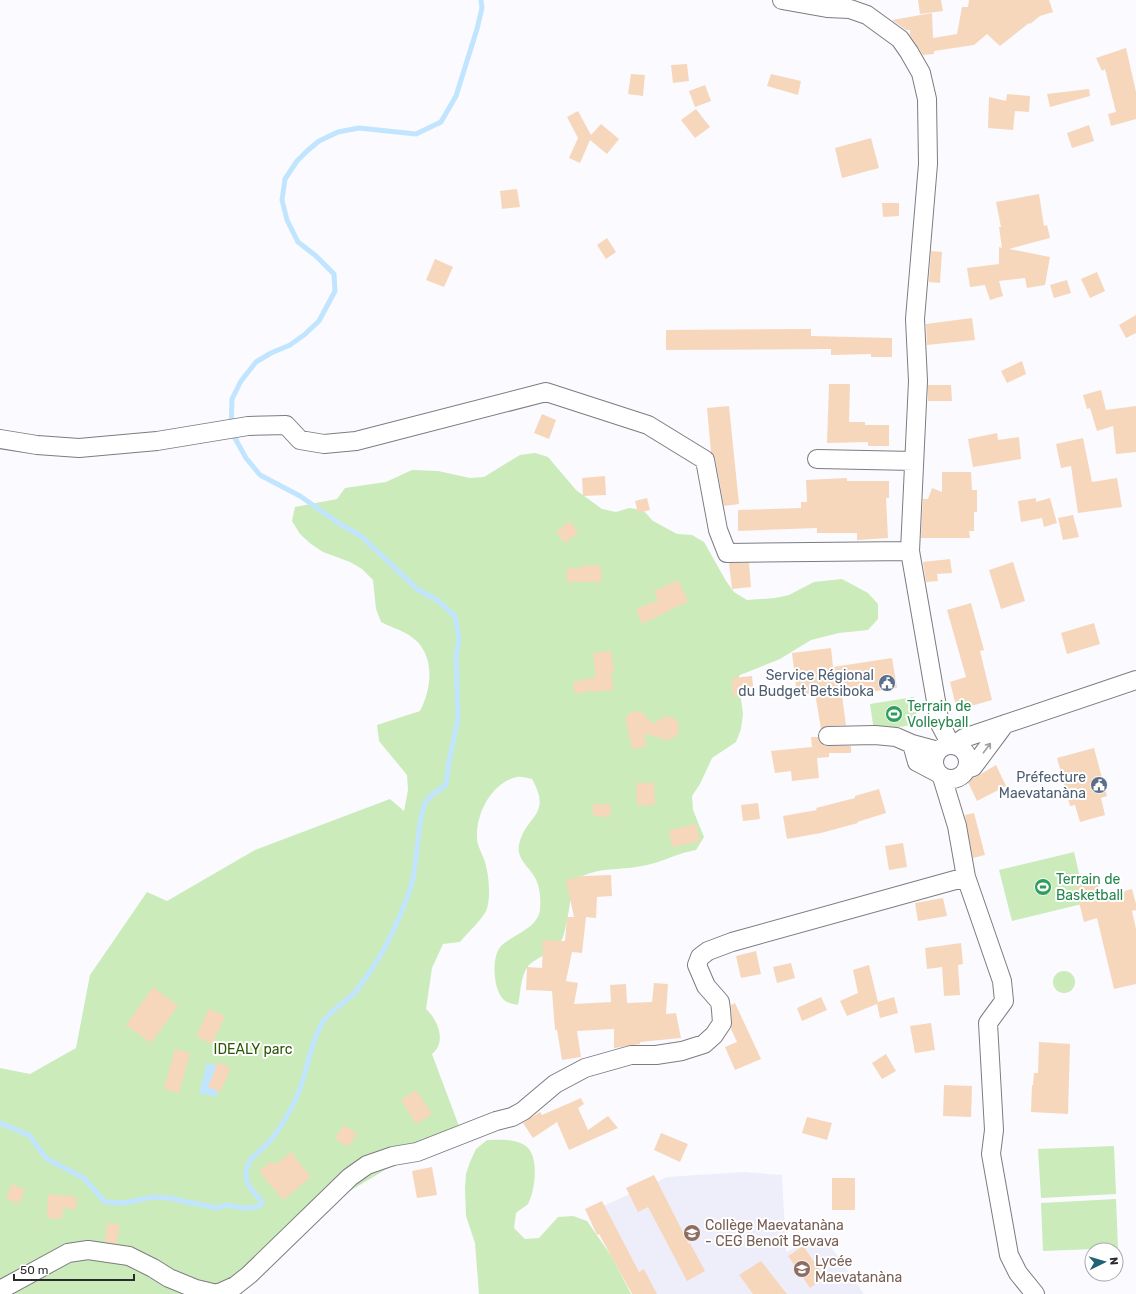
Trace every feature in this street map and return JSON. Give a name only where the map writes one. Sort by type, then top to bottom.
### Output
[{"type":"street","points":[[782,0],[827,8],[850,9],[866,15],[900,40],[921,73],[927,99],[928,164],[915,319],[918,381],[910,551],[940,724],[948,747]]},
{"type":"street","points":[[0,439],[37,445],[79,448],[157,441],[215,430],[248,426],[286,425],[300,440],[324,444],[356,441],[546,392],[648,425],[705,460],[718,530],[727,553],[910,551]]},
{"type":"street","points":[[817,459],[914,461]]},
{"type":"street","points":[[952,774],[934,762],[948,747],[964,738],[1136,680]]},
{"type":"street","points":[[912,744],[917,762],[952,774],[973,767],[1005,724]]},
{"type":"street","points":[[828,736],[875,735],[896,737],[912,744],[948,747],[964,751],[968,756],[952,774],[957,826],[966,876],[1002,981],[1004,1001],[988,1023],[994,1130],[992,1154],[1009,1255],[1018,1273],[1035,1294]]},
{"type":"street","points":[[0,1290],[68,1254],[88,1250],[129,1256],[169,1278],[196,1289],[217,1294],[235,1286],[249,1275],[350,1177],[366,1165],[393,1156],[417,1152],[496,1121],[512,1117],[524,1111],[555,1084],[585,1068],[631,1055],[656,1055],[682,1051],[704,1044],[714,1035],[722,1023],[720,1002],[706,986],[697,965],[700,957],[708,951],[732,942],[966,876]]},
{"type":"shaded area","name":"Collège Maevatanàna - CEG Benoît Bevava","points":[[744,1172],[782,1175],[786,1252],[823,1235],[864,1294],[635,1294],[588,1213],[667,1177]]},
{"type":"green space","name":"IDEALY parc","points":[[535,453],[548,457],[576,490],[602,509],[616,512],[629,508],[643,510],[653,521],[677,534],[692,535],[704,542],[726,581],[734,592],[747,600],[775,598],[789,595],[814,582],[842,579],[868,593],[878,604],[878,619],[868,630],[839,633],[811,640],[780,659],[740,675],[732,688],[741,699],[743,714],[741,729],[736,742],[712,758],[700,784],[692,796],[693,810],[704,837],[696,850],[682,853],[649,865],[601,870],[576,879],[563,937],[557,947],[530,964],[527,968],[524,973],[518,1005],[505,1001],[500,995],[497,989],[495,965],[498,951],[501,946],[530,926],[538,916],[540,909],[540,892],[538,885],[535,877],[520,856],[519,845],[522,835],[536,815],[540,801],[538,791],[532,779],[524,777],[517,777],[508,780],[493,792],[487,800],[479,818],[477,828],[477,841],[485,862],[488,877],[488,906],[481,919],[460,942],[443,944],[432,968],[426,1009],[437,1025],[440,1037],[437,1049],[432,1054],[463,1137],[410,1155],[333,1201],[276,1258],[268,1271],[255,1277],[197,1294],[0,1294],[0,1068],[30,1074],[76,1048],[90,975],[147,892],[167,901],[255,850],[390,799],[404,811],[408,790],[407,775],[379,741],[377,725],[420,711],[428,691],[429,669],[427,659],[423,649],[416,641],[404,632],[381,622],[376,609],[373,580],[362,569],[350,562],[323,552],[300,534],[292,521],[295,507],[337,499],[345,488],[386,482],[412,470],[438,471],[470,478],[484,477],[520,455]]},
{"type":"green space","name":"Terrain de Volleyball","points":[[914,697],[918,724],[874,731],[870,704]]},
{"type":"green space","name":"Terrain de Basketball","points":[[1074,852],[1086,903],[1012,921],[999,870]]},
{"type":"green space","points":[[1064,971],[1072,974],[1075,982],[1072,990],[1064,993],[1056,990],[1053,982],[1056,974]]},
{"type":"green space","points":[[487,1140],[509,1140],[524,1145],[528,1148],[534,1160],[535,1175],[530,1198],[528,1204],[516,1213],[514,1228],[525,1239],[539,1238],[558,1217],[573,1216],[587,1221],[612,1257],[631,1294],[479,1294],[475,1243],[466,1216],[465,1188],[466,1174],[470,1162],[476,1149]]},
{"type":"green space","points":[[1114,1146],[1116,1194],[1041,1198],[1038,1149]]},
{"type":"green space","points":[[1116,1199],[1118,1242],[1084,1242],[1084,1249],[1043,1251],[1041,1203]]},
{"type":"water","points":[[207,1063],[224,1068],[216,1097],[199,1093]]},
{"type":"building","points":[[918,0],[941,0],[943,11],[920,14]]},
{"type":"building","points":[[969,0],[1049,0],[1053,12],[1040,16],[1030,24],[1029,23],[1000,46],[987,34],[974,45],[934,51],[934,54],[923,55],[910,35],[910,30],[906,30],[892,20],[932,13],[933,38],[957,34],[962,7],[968,7]]},
{"type":"building","points":[[1126,48],[1136,92],[1136,119],[1111,126],[1108,114],[1116,112],[1105,69],[1102,71],[1096,58]]},
{"type":"building","points":[[687,64],[689,81],[673,83],[671,65]]},
{"type":"building","points":[[631,74],[645,75],[643,96],[628,94]]},
{"type":"building","points":[[771,74],[801,81],[798,95],[767,86]]},
{"type":"building","points":[[705,85],[711,101],[695,107],[689,91]]},
{"type":"building","points":[[1089,89],[1090,96],[1050,107],[1047,94]]},
{"type":"building","points":[[1007,94],[1030,96],[1029,112],[1015,111],[1013,130],[988,128],[989,97],[1006,101]]},
{"type":"building","points":[[696,109],[710,127],[695,138],[681,120]]},
{"type":"building","points":[[578,111],[591,135],[601,124],[619,139],[607,154],[590,140],[580,163],[569,158],[578,138],[567,117]]},
{"type":"building","points":[[1089,125],[1094,141],[1072,148],[1067,133]]},
{"type":"building","points":[[871,138],[879,168],[842,178],[835,148]]},
{"type":"building","points":[[517,189],[520,207],[502,209],[500,191]]},
{"type":"building","points":[[1039,194],[1044,226],[1047,225],[1050,238],[1009,249],[1050,257],[1045,285],[1027,288],[1025,278],[999,281],[1003,296],[990,300],[985,285],[970,287],[967,268],[999,264],[999,247],[1002,248],[999,227],[1001,227],[996,202]]},
{"type":"building","points":[[882,203],[899,203],[899,216],[883,217]]},
{"type":"building","points":[[607,238],[616,252],[606,259],[597,245]]},
{"type":"building","points":[[931,251],[942,252],[940,283],[929,282]]},
{"type":"building","points":[[435,259],[453,267],[444,287],[426,280]]},
{"type":"building","points":[[1097,272],[1105,291],[1090,298],[1081,279]]},
{"type":"building","points":[[1067,280],[1071,293],[1054,298],[1050,285]]},
{"type":"building","points":[[1136,315],[1136,333],[1126,338],[1119,325]]},
{"type":"building","points":[[972,318],[975,340],[927,345],[926,324]]},
{"type":"building","points":[[811,329],[811,336],[892,338],[892,357],[871,357],[871,354],[831,355],[831,349],[666,350],[666,330]]},
{"type":"building","points":[[1022,361],[1026,374],[1007,383],[1001,371]]},
{"type":"building","points":[[829,384],[850,384],[849,422],[865,422],[865,425],[889,425],[889,446],[868,446],[868,442],[827,443]]},
{"type":"building","points":[[928,385],[951,385],[952,401],[928,401]]},
{"type":"building","points":[[1101,390],[1106,410],[1136,406],[1136,452],[1116,454],[1113,426],[1097,431],[1090,408],[1087,409],[1083,395]]},
{"type":"building","points":[[729,406],[739,504],[724,506],[715,458],[711,452],[707,408]]},
{"type":"building","points":[[542,414],[556,420],[549,439],[534,433]]},
{"type":"building","points":[[997,433],[998,440],[1019,437],[1021,459],[973,467],[968,439]]},
{"type":"building","points":[[1083,438],[1092,482],[1117,478],[1122,507],[1078,513],[1071,466],[1061,468],[1056,444]]},
{"type":"building","points":[[942,472],[971,472],[972,490],[977,490],[977,512],[974,512],[974,531],[969,531],[970,538],[921,538],[923,499],[928,499],[932,488],[942,492]]},
{"type":"building","points":[[605,476],[606,495],[583,496],[582,478]]},
{"type":"building","points":[[847,478],[847,481],[889,481],[889,498],[886,498],[888,538],[857,540],[857,533],[817,533],[817,528],[738,531],[738,510],[801,508],[801,502],[807,502],[806,480]]},
{"type":"building","points":[[647,498],[650,510],[638,513],[635,501]]},
{"type":"building","points":[[1036,498],[1036,502],[1050,498],[1057,523],[1044,527],[1042,518],[1021,522],[1018,501]]},
{"type":"building","points":[[1073,515],[1079,537],[1063,540],[1058,518]]},
{"type":"building","points":[[570,521],[578,533],[565,543],[556,532]]},
{"type":"building","points":[[950,559],[952,573],[937,574],[938,581],[926,582],[923,562]]},
{"type":"building","points":[[1013,562],[1025,601],[1001,609],[989,570]]},
{"type":"building","points":[[729,563],[749,563],[751,587],[732,589]]},
{"type":"building","points":[[580,565],[601,566],[601,582],[567,582],[567,568],[582,568]]},
{"type":"building","points":[[678,580],[688,601],[642,624],[636,609],[658,600],[654,591]]},
{"type":"building","points":[[971,603],[984,650],[980,651],[992,700],[957,710],[950,682],[966,677],[947,610]]},
{"type":"building","points":[[1094,623],[1100,644],[1067,654],[1061,633]]},
{"type":"building","points":[[831,648],[833,667],[892,658],[897,688],[842,696],[846,725],[828,726],[821,729],[815,693],[797,695],[792,653]]},
{"type":"building","points":[[611,651],[614,672],[611,673],[613,690],[593,692],[593,690],[575,694],[573,682],[596,677],[593,653]]},
{"type":"building","points":[[752,676],[754,695],[733,696],[732,678]]},
{"type":"building","points":[[632,711],[641,712],[653,724],[663,717],[673,717],[677,721],[679,731],[676,736],[668,740],[669,741],[644,733],[646,747],[632,749],[626,717]]},
{"type":"building","points":[[811,737],[818,737],[823,745],[851,746],[851,753],[829,753],[829,757],[817,758],[819,778],[792,781],[791,771],[775,773],[771,751],[812,747]]},
{"type":"building","points":[[1094,748],[1107,796],[1101,798],[1105,815],[1080,822],[1075,805],[1070,806],[1057,758]]},
{"type":"building","points":[[996,765],[1006,786],[977,801],[967,780],[976,777]]},
{"type":"building","points":[[636,783],[654,783],[655,805],[637,805]]},
{"type":"building","points":[[879,789],[886,813],[857,822],[858,823],[821,833],[787,839],[783,816],[817,810],[816,808],[855,798],[855,796]]},
{"type":"building","points":[[758,803],[760,819],[743,821],[741,805]]},
{"type":"building","points":[[593,804],[611,804],[610,817],[593,816]]},
{"type":"building","points":[[974,813],[985,855],[973,858],[965,815]]},
{"type":"building","points":[[696,824],[700,841],[672,847],[669,830]]},
{"type":"building","points":[[903,843],[907,867],[889,870],[885,846]]},
{"type":"building","points":[[611,875],[612,896],[597,897],[596,918],[586,917],[582,953],[572,952],[566,981],[578,983],[574,1004],[611,1002],[610,985],[626,984],[627,1003],[652,1002],[654,983],[668,984],[666,1014],[676,1013],[681,1038],[640,1042],[640,1044],[614,1048],[614,1029],[577,1031],[581,1057],[562,1060],[557,1030],[555,1030],[552,991],[526,990],[527,967],[542,968],[543,940],[565,941],[567,917],[574,917],[566,880],[583,876]]},
{"type":"building","points":[[1097,881],[1101,897],[1132,889],[1136,904],[1136,910],[1132,911],[1136,929],[1136,984],[1114,989],[1097,918],[1084,922],[1075,887]]},
{"type":"building","points":[[943,898],[947,916],[918,921],[915,903]]},
{"type":"building","points":[[961,943],[963,964],[958,965],[960,995],[944,996],[942,967],[927,969],[925,948]]},
{"type":"building","points":[[756,951],[761,974],[741,978],[736,956]]},
{"type":"building","points":[[791,963],[795,978],[777,983],[773,967]]},
{"type":"building","points":[[869,965],[878,1002],[894,997],[898,1013],[880,1018],[877,1004],[847,1016],[840,1001],[858,993],[853,970]]},
{"type":"building","points":[[153,987],[178,1006],[151,1043],[126,1025]]},
{"type":"building","points":[[821,997],[827,1010],[802,1021],[797,1008]]},
{"type":"building","points":[[735,1003],[761,1059],[735,1070],[725,1047],[737,1042],[731,1029],[731,1005]]},
{"type":"building","points":[[209,1009],[225,1016],[212,1044],[196,1036]]},
{"type":"building","points":[[931,1023],[935,1050],[915,1053],[910,1026]]},
{"type":"building","points":[[1039,1042],[1070,1044],[1068,1114],[1031,1112],[1034,1073],[1038,1073]]},
{"type":"building","points":[[175,1049],[190,1053],[179,1093],[164,1089]]},
{"type":"building","points":[[886,1054],[896,1071],[882,1079],[872,1063]]},
{"type":"building","points":[[218,1062],[231,1068],[220,1092],[208,1087]]},
{"type":"building","points":[[944,1085],[972,1086],[971,1117],[943,1116]]},
{"type":"building","points":[[416,1090],[432,1114],[416,1124],[401,1100]]},
{"type":"building","points":[[581,1098],[584,1104],[578,1108],[588,1130],[608,1116],[618,1128],[569,1150],[557,1122],[533,1138],[523,1123],[540,1112],[542,1115]]},
{"type":"building","points":[[807,1117],[832,1123],[827,1140],[802,1133]]},
{"type":"building","points":[[344,1125],[357,1134],[348,1147],[335,1138]]},
{"type":"building","points":[[661,1133],[688,1144],[680,1162],[654,1150]]},
{"type":"building","points":[[291,1152],[311,1177],[283,1200],[259,1171],[272,1161],[275,1165]]},
{"type":"building","points":[[432,1167],[437,1195],[417,1198],[412,1171]]},
{"type":"building","points":[[654,1175],[689,1244],[690,1243],[705,1271],[687,1281],[648,1207],[638,1212],[626,1188]]},
{"type":"building","points":[[832,1178],[855,1178],[855,1210],[832,1210]]},
{"type":"building","points":[[12,1184],[25,1190],[18,1204],[6,1198]]},
{"type":"building","points":[[48,1194],[77,1197],[76,1210],[63,1208],[62,1219],[47,1218]]},
{"type":"building","points":[[602,1201],[639,1272],[644,1269],[657,1294],[632,1294],[599,1234],[597,1235],[585,1209]]},
{"type":"building","points":[[107,1223],[119,1224],[117,1244],[105,1242]]},
{"type":"building","points":[[803,1246],[825,1277],[810,1288],[788,1256]]},
{"type":"building","points":[[761,1261],[787,1294],[753,1294],[739,1275]]},
{"type":"waterway","points":[[0,1123],[29,1135],[47,1159],[84,1178],[105,1202],[124,1203],[153,1197],[169,1198],[216,1208],[227,1205],[241,1208],[259,1207],[262,1201],[247,1181],[246,1173],[248,1164],[276,1133],[296,1099],[313,1044],[322,1023],[331,1012],[351,996],[359,987],[379,958],[397,923],[411,886],[415,866],[419,828],[424,807],[427,800],[446,785],[449,761],[458,719],[456,657],[459,639],[455,616],[437,600],[417,589],[361,536],[340,524],[300,496],[260,475],[246,458],[231,431],[232,399],[241,381],[256,362],[271,353],[290,345],[304,335],[319,321],[335,291],[334,274],[316,256],[298,242],[287,220],[282,200],[285,179],[297,161],[307,151],[319,141],[338,132],[359,128],[416,134],[441,122],[456,96],[477,29],[482,8],[481,0]]},
{"type":"place","name":"Service Régional du Budget Betsiboka","points":[[887,683]]},
{"type":"place","name":"Terrain de Volleyball","points":[[894,714]]},
{"type":"place","name":"Préfecture Maevatanàna","points":[[1099,785]]},
{"type":"place","name":"Terrain de Basketball","points":[[1043,887]]},
{"type":"place","name":"Collège Maevatanàna - CEG Benoît Bevava","points":[[692,1233]]},
{"type":"place","name":"Lycée Maevatanàna","points":[[802,1269]]}]
